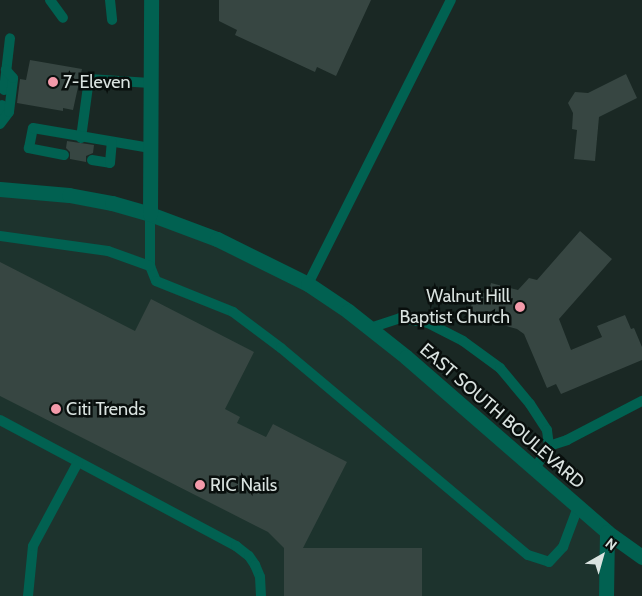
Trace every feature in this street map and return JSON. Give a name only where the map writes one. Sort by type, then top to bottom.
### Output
[{"type":"street","points":[[150,214],[151,0]]},
{"type":"street","name":"EAST SOUTH BOULEVARD","points":[[0,189],[69,195],[112,203],[150,214],[217,238],[308,284],[370,328],[535,468],[607,532],[642,557]]},
{"type":"street","points":[[606,596],[607,532]]},
{"type":"lane","points":[[50,0],[63,18]]},
{"type":"lane","points":[[110,0],[112,20]]},
{"type":"lane","points":[[308,284],[452,0]]},
{"type":"lane","points":[[4,90],[10,38]]},
{"type":"lane","points":[[0,124],[9,112],[13,78],[6,70]]},
{"type":"lane","points":[[81,138],[89,79],[150,83]]},
{"type":"lane","points":[[0,124],[2,105]]},
{"type":"lane","points":[[64,155],[29,148],[33,128],[81,138],[150,148]]},
{"type":"lane","points":[[92,160],[110,163],[112,142]]},
{"type":"lane","points":[[150,214],[150,266],[156,281],[233,312],[281,348],[528,555],[549,562],[563,547],[578,507]]},
{"type":"lane","points":[[0,236],[108,251],[150,266]]},
{"type":"lane","points":[[370,328],[400,318],[428,323],[463,340],[500,368],[530,404],[547,430],[550,446]]},
{"type":"lane","points":[[535,468],[550,446],[567,440],[642,401]]},
{"type":"lane","points":[[0,420],[236,546],[249,556],[255,565],[260,578],[261,596]]},
{"type":"lane","points":[[28,596],[33,546],[78,462]]},
{"type":"shaded area","points":[[0,191],[112,203],[308,284],[607,532],[607,596],[0,596]]},
{"type":"building","points":[[219,0],[371,0],[336,76],[317,67],[315,72],[235,35],[237,30],[219,21]]},
{"type":"building","name":"7-Eleven","points":[[30,60],[82,69],[73,110],[63,108],[63,111],[17,103],[20,79],[26,80]]},
{"type":"building","points":[[626,74],[637,98],[599,117],[595,161],[574,159],[577,130],[572,129],[573,113],[568,103],[575,92],[588,93]]},
{"type":"building","name":"7-Eleven","points":[[67,141],[94,145],[93,153],[86,156],[86,162],[70,159],[70,152],[66,148]]},
{"type":"building","name":"Walnut Hill Baptist Church","points":[[580,231],[612,259],[559,319],[571,350],[602,337],[597,326],[625,315],[631,329],[634,328],[642,347],[642,360],[561,394],[556,384],[547,388],[524,334],[517,329],[469,315],[475,291],[488,294],[491,283],[518,290],[529,278],[537,280]]},
{"type":"building","points":[[0,262],[135,331],[151,299],[254,352],[225,409],[240,417],[237,423],[266,437],[273,424],[347,462],[303,548],[422,548],[422,596],[284,596],[284,548],[268,532],[0,396]]},
{"type":"place","name":"7-Eleven","points":[[53,82]]},
{"type":"place","name":"Walnut Hill Baptist Church","points":[[520,307]]},
{"type":"place","name":"Citi Trends","points":[[56,409]]},
{"type":"place","name":"RIC Nails","points":[[200,485]]}]
